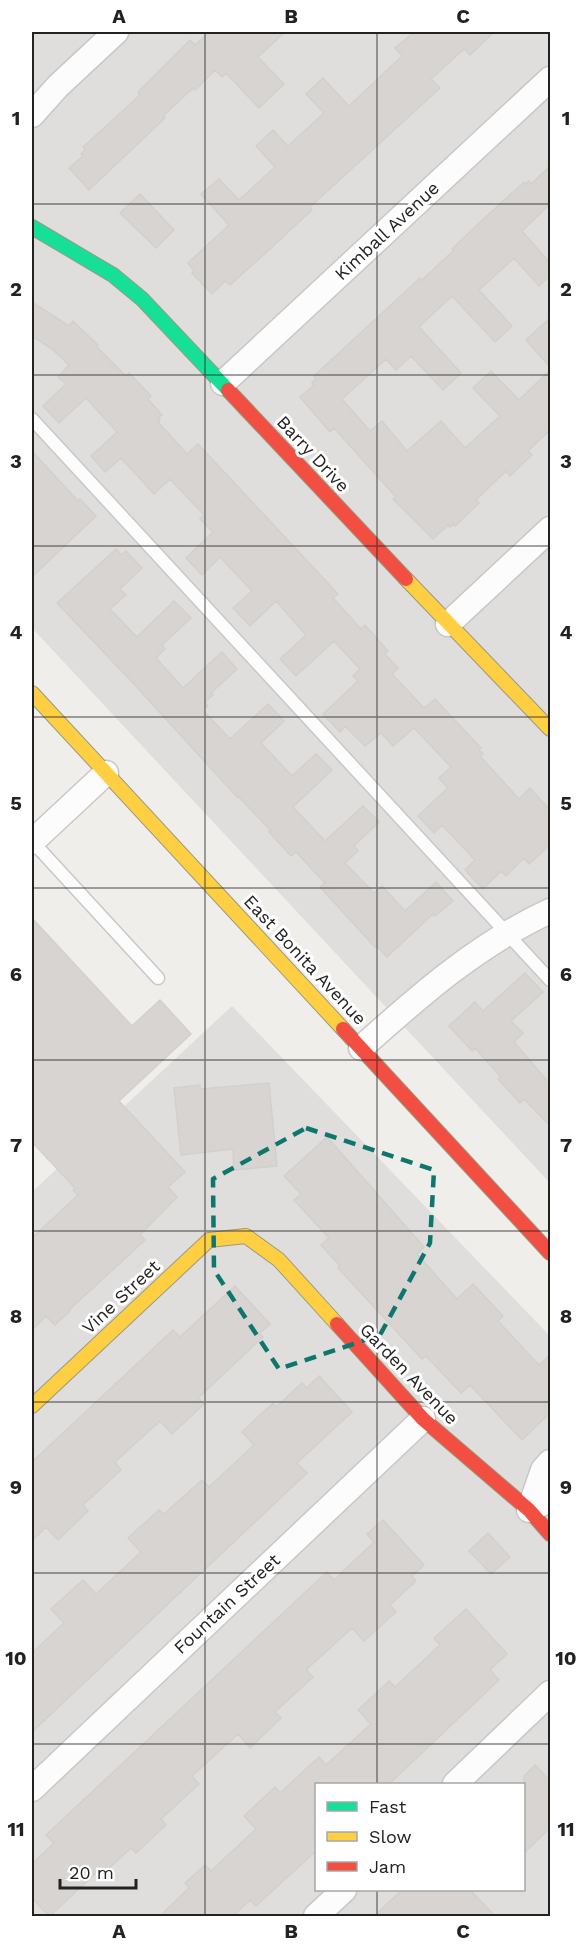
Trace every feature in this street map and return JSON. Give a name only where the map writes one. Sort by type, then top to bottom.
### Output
[{"type":"street","points":[[32,115],[58,86],[116,32]]},
{"type":"street","name":"Kimball Avenue","points":[[223,383],[550,79]]},
{"type":"street","name":"Barry Drive","points":[[32,226],[113,275],[142,299],[550,729]]},
{"type":"street","points":[[448,624],[550,529]]},
{"type":"street","name":"East Bonita Avenue","points":[[32,693],[550,1253]]},
{"type":"street","points":[[32,842],[106,773]]},
{"type":"street","points":[[361,1048],[458,965],[507,933],[550,911]]},
{"type":"street","name":"Vine Street","points":[[32,1406],[209,1240],[246,1236]]},
{"type":"street","name":"Garden Avenue","points":[[246,1236],[279,1260],[423,1419],[529,1510],[550,1534]]},
{"type":"street","name":"Fountain Street","points":[[32,1789],[423,1419]]},
{"type":"street","points":[[529,1510],[543,1470],[550,1462]]},
{"type":"street","points":[[529,1510],[550,1500]]},
{"type":"street","points":[[457,1783],[550,1693]]},
{"type":"street","points":[[316,1917],[343,1891]]},
{"type":"lane","points":[[32,419],[550,980]]},
{"type":"lane","points":[[32,842],[158,978]]},
{"type":"highlighted area","points":[[306,1128],[434,1170],[430,1243],[380,1335],[279,1369],[214,1270],[213,1179]]},
{"type":"shaded area","points":[[32,32],[550,32],[550,1183],[32,628]]},
{"type":"shaded area","points":[[232,1006],[550,1336],[550,1916],[32,1916],[32,1192]]},
{"type":"building","points":[[209,32],[285,32],[258,57],[284,84],[259,108],[226,73],[222,77],[215,70],[163,116],[165,118],[89,190],[69,168],[83,156],[81,154],[85,150],[83,147],[140,95],[138,92],[190,40],[195,45]]},
{"type":"building","points":[[414,32],[494,32],[470,55],[464,49],[431,79],[440,88],[310,207],[312,210],[270,249],[230,285],[225,281],[212,294],[192,273],[194,271],[188,263],[229,225],[201,194],[219,179],[239,200],[275,167],[256,146],[273,130],[288,146],[324,113],[306,94],[323,78],[349,106],[402,56],[395,48]]},
{"type":"building","points":[[550,166],[550,204],[522,231],[550,263],[550,276],[539,286],[514,258],[479,290],[512,326],[495,342],[452,296],[419,327],[461,373],[443,390],[411,356],[396,370],[386,359],[342,399],[370,431],[382,421],[407,451],[441,421],[465,448],[500,416],[473,388],[491,371],[519,400],[550,370],[550,430],[528,451],[532,455],[510,476],[506,471],[476,500],[479,503],[455,526],[448,525],[433,539],[393,499],[396,497],[334,428],[330,432],[300,397],[314,385],[312,383],[316,378],[314,376],[420,278],[422,280],[476,226],[524,182],[526,184],[529,181],[531,184]]},
{"type":"building","points":[[140,194],[174,230],[156,248],[120,213]]},
{"type":"building","points":[[32,302],[69,326],[73,321],[126,376],[129,373],[151,396],[148,399],[162,415],[158,418],[160,419],[158,422],[187,454],[198,444],[338,594],[333,598],[361,629],[365,625],[388,651],[385,654],[398,668],[392,674],[424,708],[435,699],[481,748],[479,750],[483,754],[480,756],[519,799],[530,788],[550,810],[550,845],[529,864],[524,858],[506,876],[501,871],[483,889],[465,870],[475,860],[442,825],[434,833],[418,816],[448,788],[439,778],[451,767],[414,728],[393,746],[381,733],[365,746],[345,726],[340,732],[323,714],[358,681],[353,676],[360,669],[334,641],[296,676],[280,659],[306,635],[276,601],[250,626],[233,608],[252,591],[220,557],[202,575],[186,558],[213,532],[200,519],[204,515],[170,479],[154,494],[121,458],[105,472],[91,456],[117,432],[86,398],[59,423],[43,406],[66,384],[58,377],[69,365],[52,349],[32,336]]},
{"type":"building","points":[[550,318],[550,367],[526,340]]},
{"type":"building","points":[[32,451],[78,501],[80,499],[96,516],[32,577]]},
{"type":"building","points":[[116,549],[121,555],[126,551],[142,568],[120,589],[126,595],[110,609],[137,637],[174,601],[191,618],[162,645],[165,649],[156,658],[183,688],[222,652],[237,669],[211,693],[213,695],[205,702],[208,706],[203,710],[230,739],[268,704],[284,721],[261,743],[292,776],[316,754],[332,770],[293,807],[325,841],[363,806],[379,822],[354,846],[358,851],[345,863],[374,893],[382,886],[405,911],[436,882],[453,901],[435,916],[433,914],[387,957],[320,887],[325,883],[296,852],[291,856],[269,832],[271,831],[57,603]]},
{"type":"building","points":[[32,918],[132,1026],[160,1000],[191,1034],[119,1101],[185,1172],[168,1187],[177,1197],[140,1235],[145,1240],[55,1325],[46,1316],[32,1330],[32,1238],[78,1195],[73,1190],[75,1188],[32,1142]]},
{"type":"building","points":[[525,973],[543,992],[511,1021],[523,1033],[514,1042],[550,1084],[550,1126],[524,1099],[520,1103],[498,1079],[501,1077],[475,1048],[472,1051],[449,1026],[475,1002],[483,1011]]},
{"type":"building","points":[[269,1083],[277,1166],[234,1170],[233,1149],[181,1155],[174,1088],[200,1085],[200,1089]]},
{"type":"building","points":[[327,1137],[424,1247],[417,1254],[457,1299],[473,1284],[503,1316],[498,1321],[539,1365],[550,1355],[550,1413],[522,1440],[470,1385],[461,1393],[426,1356],[422,1359],[338,1268],[340,1266],[321,1245],[329,1238],[294,1200],[301,1194],[284,1176]]},
{"type":"building","points":[[235,1286],[270,1324],[259,1334],[263,1337],[198,1398],[204,1404],[172,1434],[160,1421],[115,1462],[121,1470],[83,1505],[88,1511],[58,1540],[46,1527],[32,1541],[32,1462],[173,1330],[180,1337]]},
{"type":"building","points":[[319,1376],[352,1412],[297,1463],[307,1473],[32,1732],[32,1653],[64,1623],[51,1609],[83,1580],[96,1594],[141,1552],[128,1538],[159,1510],[164,1514],[202,1480],[209,1487],[254,1445],[242,1432],[273,1403],[276,1407],[302,1383],[307,1388]]},
{"type":"building","points":[[383,1520],[424,1565],[412,1576],[416,1581],[390,1605],[396,1612],[364,1641],[352,1628],[306,1670],[313,1677],[275,1712],[281,1718],[250,1748],[238,1734],[192,1776],[199,1784],[161,1819],[166,1825],[136,1853],[131,1848],[105,1872],[101,1868],[50,1916],[46,1913],[32,1898],[32,1864],[54,1843],[46,1835],[327,1572],[334,1580],[374,1542],[367,1534]]},
{"type":"building","points":[[488,1533],[510,1557],[491,1574],[469,1551]]},
{"type":"building","points":[[466,1609],[507,1654],[490,1670],[499,1680],[390,1783],[315,1783],[315,1852],[256,1906],[250,1900],[232,1917],[159,1917],[189,1888],[185,1883],[205,1865],[211,1871],[256,1829],[244,1816],[275,1787],[280,1793],[319,1757],[326,1765],[371,1724],[358,1710],[389,1681],[395,1687],[440,1645],[434,1638]]},
{"type":"building","points":[[535,1765],[550,1781],[550,1828],[525,1852],[525,1783],[524,1776]]},
{"type":"building","points":[[401,1891],[471,1891],[496,1917],[373,1917]]},
{"type":"traffic: fast","points":[[32,227],[113,275],[142,299],[228,390]]},
{"type":"traffic: slow","points":[[406,579],[550,729]]},
{"type":"traffic: slow","points":[[32,693],[343,1029]]},
{"type":"traffic: slow","points":[[32,1406],[209,1240],[246,1236],[279,1260],[337,1324]]},
{"type":"traffic: jam","points":[[228,390],[406,579]]},
{"type":"traffic: jam","points":[[343,1029],[550,1253]]},
{"type":"traffic: jam","points":[[337,1324],[423,1419],[529,1510],[550,1534]]}]
